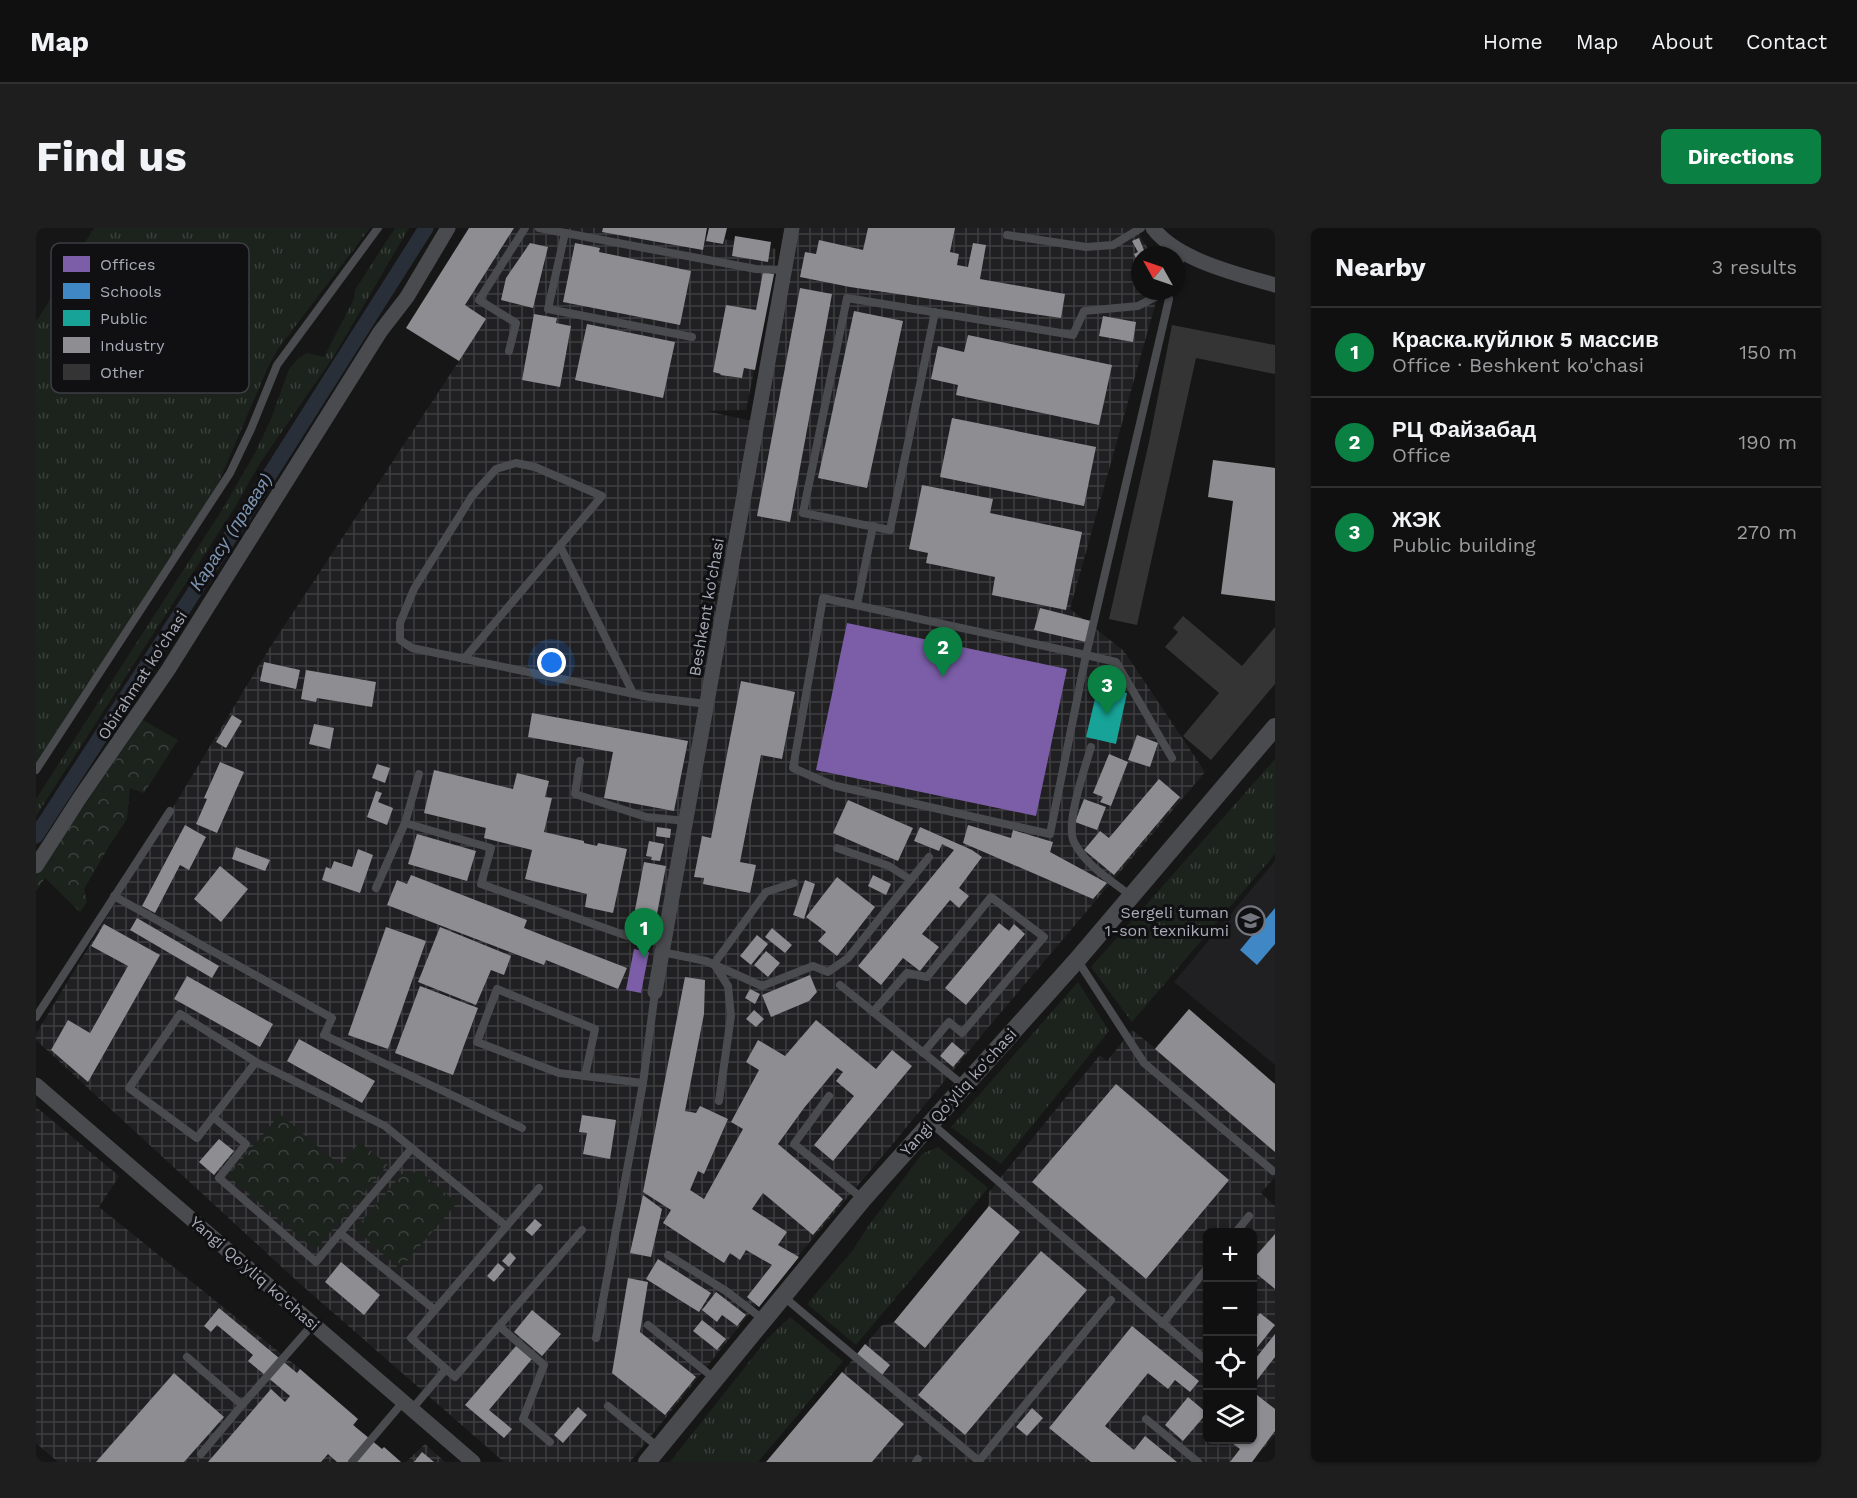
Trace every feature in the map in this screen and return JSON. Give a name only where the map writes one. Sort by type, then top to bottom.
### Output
[{"type":"street","name":"Obirahmat ko'chasi","points":[[36,866],[168,670],[380,332],[407,297],[448,228]]},
{"type":"street","name":"Beshkent ko'chasi","points":[[655,992],[792,228]]},
{"type":"street","points":[[1153,228],[1164,241],[1172,246]]},
{"type":"street","points":[[1185,254],[1275,285]]},
{"type":"street","name":"Yangi Qo'yliq ko'chasi","points":[[647,1462],[863,1199],[1077,960],[1275,727]]},
{"type":"street","name":"Yangi Qo'yliq ko'chasi","points":[[36,1085],[473,1462]]},
{"type":"lane","points":[[36,771],[230,473],[277,365],[378,228]]},
{"type":"lane","points":[[509,351],[516,323],[479,300],[525,228]]},
{"type":"lane","points":[[539,228],[756,269],[785,270]]},
{"type":"lane","points":[[1007,235],[1086,247],[1113,245],[1141,228]]},
{"type":"lane","points":[[565,233],[548,309],[692,337]]},
{"type":"lane","points":[[935,312],[890,530],[803,513],[846,298],[935,312],[1073,335],[1084,311],[1138,306],[1150,300]]},
{"type":"lane","points":[[1169,300],[1086,655],[1050,834],[832,785],[793,768],[823,598],[858,605],[1086,655],[1116,662],[1172,758]]},
{"type":"lane","points":[[464,659],[602,496],[535,467],[516,463],[496,469],[472,496],[414,589],[400,623],[400,640],[412,648],[464,659],[633,693],[706,704]]},
{"type":"lane","points":[[858,605],[873,526]]},
{"type":"lane","points":[[560,546],[633,693]]},
{"type":"lane","points":[[1091,747],[1071,819],[1073,840],[1089,863],[1131,896]]},
{"type":"lane","points":[[580,761],[575,794],[646,817],[686,821]]},
{"type":"lane","points":[[376,888],[405,823],[419,774]]},
{"type":"lane","points":[[36,1017],[170,811]]},
{"type":"lane","points":[[405,823],[491,848],[481,884],[714,964],[762,986],[813,966],[828,972],[848,958],[929,857]]},
{"type":"lane","points":[[837,848],[889,866],[911,880]]},
{"type":"lane","points":[[714,964],[766,892],[795,883]]},
{"type":"lane","points":[[114,896],[332,1018],[324,1035],[522,1128]]},
{"type":"lane","points":[[873,1012],[907,973],[927,977],[991,897],[1044,937],[962,1032],[949,1022],[923,1053]]},
{"type":"lane","points":[[1077,960],[1144,1063],[1273,1171]]},
{"type":"lane","points":[[714,964],[728,986],[731,1016],[719,1101]]},
{"type":"lane","points":[[840,985],[964,1086]]},
{"type":"lane","points":[[585,1076],[595,1029],[497,989],[477,1042],[559,1073],[643,1083]]},
{"type":"lane","points":[[596,1338],[643,1083],[655,992]]},
{"type":"lane","points":[[256,1062],[197,1138],[129,1088],[180,1014],[256,1062],[385,1126],[506,1227]]},
{"type":"lane","points":[[829,1096],[794,1144],[863,1199]]},
{"type":"lane","points":[[213,1117],[246,1144],[219,1178],[316,1262],[412,1148]]},
{"type":"lane","points":[[931,1123],[1203,1358]]},
{"type":"lane","points":[[539,1188],[411,1338],[456,1377],[582,1230]]},
{"type":"lane","points":[[1240,1228],[1249,1216]]},
{"type":"lane","points":[[340,1233],[435,1310]]},
{"type":"lane","points":[[668,1255],[726,1291],[764,1320]]},
{"type":"lane","points":[[1162,1324],[1203,1274]]},
{"type":"lane","points":[[783,1296],[979,1461],[1111,1300]]},
{"type":"lane","points":[[201,1454],[314,1323]]},
{"type":"lane","points":[[648,1325],[715,1379]]},
{"type":"lane","points":[[499,1326],[544,1365],[523,1419],[550,1442]]},
{"type":"lane","points":[[187,1357],[242,1405]]},
{"type":"lane","points":[[352,1462],[446,1369]]},
{"type":"lane","points":[[608,1406],[659,1448]]},
{"type":"lane","points":[[1146,1419],[1198,1462]]},
{"type":"shaded area","points":[[469,228],[665,228],[776,249],[774,274],[746,410],[706,411],[752,421],[788,228],[1135,228],[1146,246],[1131,246],[1131,300],[1156,300],[1070,609],[1124,651],[1205,772],[754,1308],[630,1462],[504,1462],[298,1282],[36,1040],[36,1034],[267,652],[459,361]]},
{"type":"shaded area","name":"Sergeli tuman 1-son texnikumi","points":[[1275,861],[1275,1065],[1174,982]]},
{"type":"shaded area","points":[[1189,1009],[1275,1084],[1275,1177],[1261,1193],[1275,1206],[1275,1435],[1252,1462],[766,1462],[881,1326],[894,1322],[988,1207],[989,1192],[1100,1055],[1107,1061],[1132,1030],[1155,1048]]},
{"type":"shaded area","points":[[36,1107],[119,1176],[99,1207],[300,1369],[358,1419],[354,1425],[401,1462],[58,1462],[36,1443]]},
{"type":"shaded area","points":[[425,1444],[445,1462],[406,1462]]},
{"type":"green space","points":[[94,228],[370,228],[278,349],[268,367],[217,486],[36,762],[36,322],[51,298],[51,393],[249,393],[249,243],[85,243]]},
{"type":"green space","points":[[395,228],[409,228],[334,356],[260,463],[235,507],[36,816],[36,799],[222,510],[255,453],[271,419],[289,369],[307,353],[324,357],[354,299],[355,290]]},
{"type":"green space","points":[[143,720],[178,740],[144,793],[130,788],[127,819],[84,889],[87,902],[80,912],[45,878],[36,891],[36,876]]},
{"type":"green space","points":[[1275,759],[1275,854],[1132,1022],[1091,967]]},
{"type":"green space","points":[[1078,982],[1109,1031],[1001,1164],[951,1127]]},
{"type":"green space","points":[[280,1114],[340,1165],[360,1142],[388,1165],[315,1250],[228,1176]]},
{"type":"green space","points":[[938,1147],[988,1188],[856,1345],[807,1304],[853,1250],[922,1154]]},
{"type":"green space","points":[[421,1172],[457,1203],[400,1269],[355,1229],[403,1173]]},
{"type":"green space","points":[[790,1317],[843,1361],[758,1462],[670,1462],[768,1338]]},
{"type":"building: Offices","points":[[847,623],[1067,669],[1036,816],[816,770]]},
{"type":"building: Offices","points":[[634,949],[649,952],[641,993],[626,990]]},
{"type":"building: Schools","points":[[1275,908],[1275,944],[1257,965],[1240,950]]},
{"type":"building: Public","points":[[1098,686],[1127,693],[1116,744],[1086,737]]},
{"type":"building: Industry","points":[[469,228],[514,228],[465,305],[486,319],[459,361],[406,328]]},
{"type":"building: Industry","points":[[603,228],[707,228],[703,250],[602,232]]},
{"type":"building: Industry","points":[[709,228],[727,228],[723,244],[706,241]]},
{"type":"building: Industry","points":[[868,228],[955,228],[950,252],[959,254],[957,265],[968,267],[973,243],[986,245],[980,279],[1065,294],[1061,318],[850,287],[800,277],[805,252],[816,254],[819,240],[863,250]]},
{"type":"building: Industry","points":[[735,236],[771,242],[768,262],[732,256]]},
{"type":"building: Industry","points":[[1139,238],[1142,246],[1135,246],[1132,241]]},
{"type":"building: Industry","points":[[530,243],[548,247],[533,308],[501,300],[506,278]]},
{"type":"building: Industry","points":[[575,243],[600,248],[599,252],[691,271],[680,325],[563,302]]},
{"type":"building: Industry","points":[[763,272],[774,274],[755,370],[744,368],[742,378],[713,372],[726,305],[756,310]]},
{"type":"building: Industry","points":[[800,288],[832,294],[790,522],[757,516]]},
{"type":"building: Industry","points":[[854,311],[903,321],[867,488],[818,478]]},
{"type":"building: Industry","points":[[534,314],[557,318],[556,323],[571,326],[560,387],[522,380]]},
{"type":"building: Industry","points":[[1103,316],[1136,322],[1133,342],[1099,336]]},
{"type":"building: Industry","points":[[587,324],[675,342],[663,398],[575,380]]},
{"type":"building: Industry","points":[[968,335],[1112,365],[1099,425],[956,395],[958,385],[931,379],[938,346],[964,352]]},
{"type":"building: Industry","points":[[952,418],[1096,447],[1084,506],[940,477]]},
{"type":"building: Industry","points":[[1213,460],[1275,468],[1275,601],[1221,594],[1233,501],[1208,497]]},
{"type":"building: Industry","points":[[922,485],[993,499],[990,513],[1082,532],[1066,610],[992,595],[995,577],[926,563],[928,553],[909,549]]},
{"type":"building: Industry","points":[[1040,608],[1091,621],[1086,642],[1034,630]]},
{"type":"building: Industry","points":[[264,662],[300,670],[296,689],[260,681]]},
{"type":"building: Industry","points":[[306,670],[376,682],[372,707],[317,698],[316,702],[301,699]]},
{"type":"building: Industry","points":[[741,681],[795,692],[782,759],[761,755],[740,862],[756,865],[750,893],[703,884],[704,878],[694,877],[702,836],[711,838]]},
{"type":"building: Industry","points":[[532,713],[688,741],[674,811],[604,798],[613,752],[528,737]]},
{"type":"building: Industry","points":[[232,715],[242,721],[226,748],[216,742]]},
{"type":"building: Industry","points":[[314,724],[334,728],[330,749],[309,744]]},
{"type":"building: Industry","points":[[1137,735],[1158,743],[1150,767],[1128,760]]},
{"type":"building: Industry","points":[[1109,754],[1128,762],[1111,806],[1100,802],[1103,797],[1093,793]]},
{"type":"building: Industry","points":[[220,762],[244,772],[217,833],[196,824],[207,799],[204,798]]},
{"type":"building: Industry","points":[[377,764],[390,768],[385,783],[372,778]]},
{"type":"building: Industry","points":[[434,770],[513,789],[517,773],[549,781],[545,797],[552,798],[544,832],[597,846],[598,843],[627,849],[613,913],[585,907],[587,894],[525,879],[532,850],[484,838],[486,828],[424,813]]},
{"type":"building: Industry","points":[[1159,779],[1180,797],[1114,875],[1084,850],[1100,831],[1109,838]]},
{"type":"building: Industry","points":[[376,791],[382,793],[378,802],[393,808],[387,825],[367,817]]},
{"type":"building: Industry","points":[[1084,799],[1106,807],[1097,830],[1075,822]]},
{"type":"building: Industry","points":[[848,800],[913,828],[898,861],[833,833]]},
{"type":"building: Industry","points":[[185,825],[206,837],[189,870],[180,865],[155,913],[142,906]]},
{"type":"building: Industry","points":[[968,825],[1011,838],[1013,830],[1053,842],[1050,852],[1107,883],[1093,899],[963,843]]},
{"type":"building: Industry","points":[[657,827],[671,829],[670,838],[656,836]]},
{"type":"building: Industry","points":[[920,827],[972,850],[982,857],[959,888],[969,896],[959,908],[950,900],[922,934],[939,947],[920,971],[903,958],[881,985],[858,966],[954,850],[942,844],[939,851],[914,841]]},
{"type":"building: Industry","points":[[417,834],[476,851],[467,881],[408,864]]},
{"type":"building: Industry","points":[[649,841],[664,844],[660,861],[651,860],[652,857],[646,856]]},
{"type":"building: Industry","points":[[236,847],[270,860],[265,871],[232,859]]},
{"type":"building: Industry","points":[[358,849],[373,855],[360,893],[322,880],[326,867],[331,869],[334,861],[352,867]]},
{"type":"building: Industry","points":[[644,862],[666,866],[654,930],[632,926]]},
{"type":"building: Industry","points":[[220,866],[248,889],[221,922],[194,899]]},
{"type":"building: Industry","points":[[411,875],[527,920],[524,928],[627,968],[618,989],[546,960],[544,965],[387,905],[397,880],[407,884]]},
{"type":"building: Industry","points":[[873,875],[891,884],[886,895],[868,886]]},
{"type":"building: Industry","points":[[837,877],[875,907],[837,956],[818,941],[826,932],[806,917]]},
{"type":"building: Industry","points":[[805,880],[815,884],[804,919],[793,915]]},
{"type":"building: Industry","points":[[137,918],[219,966],[212,978],[130,930]]},
{"type":"building: Industry","points":[[999,923],[1009,931],[1014,924],[1025,934],[966,1005],[945,988]]},
{"type":"building: Industry","points":[[104,924],[160,955],[88,1082],[51,1050],[68,1020],[90,1033],[128,966],[91,946]]},
{"type":"building: Industry","points":[[386,927],[426,941],[388,1049],[348,1035]]},
{"type":"building: Industry","points":[[440,927],[511,956],[504,975],[491,970],[476,1005],[418,982]]},
{"type":"building: Industry","points":[[772,928],[792,945],[785,953],[765,937]]},
{"type":"building: Industry","points":[[757,935],[768,944],[751,965],[740,956]]},
{"type":"building: Industry","points":[[766,951],[780,963],[768,977],[754,965]]},
{"type":"building: Industry","points":[[810,975],[817,992],[809,1001],[771,1017],[762,995]]},
{"type":"building: Industry","points":[[187,976],[273,1024],[260,1047],[174,999]]},
{"type":"building: Industry","points":[[685,977],[705,980],[704,1014],[685,1111],[696,1113],[700,1106],[728,1119],[704,1174],[698,1171],[690,1190],[704,1199],[743,1129],[731,1122],[759,1070],[746,1062],[758,1040],[785,1056],[816,1020],[876,1069],[892,1050],[912,1066],[833,1161],[814,1145],[854,1096],[836,1081],[843,1072],[837,1068],[778,1144],[843,1199],[813,1235],[763,1193],[752,1209],[787,1232],[778,1245],[799,1257],[759,1307],[747,1297],[772,1265],[746,1250],[740,1260],[730,1253],[724,1263],[663,1223],[671,1210],[643,1192]]},
{"type":"building: Industry","points":[[420,986],[478,1008],[453,1075],[395,1053]]},
{"type":"building: Industry","points":[[750,989],[760,994],[755,1004],[745,998]]},
{"type":"building: Industry","points":[[1189,1009],[1275,1084],[1275,1152],[1155,1049]]},
{"type":"building: Industry","points":[[754,1010],[764,1019],[756,1027],[746,1019]]},
{"type":"building: Industry","points":[[299,1039],[375,1081],[362,1103],[287,1061]]},
{"type":"building: Industry","points":[[952,1042],[965,1053],[953,1067],[940,1056]]},
{"type":"building: Industry","points":[[1116,1084],[1229,1180],[1146,1279],[1032,1182]]},
{"type":"building: Industry","points":[[582,1115],[616,1120],[610,1159],[583,1154],[587,1133],[579,1132]]},
{"type":"building: Industry","points":[[219,1139],[234,1151],[214,1175],[199,1162]]},
{"type":"building: Industry","points":[[643,1195],[662,1209],[651,1257],[630,1253]]},
{"type":"building: Industry","points":[[989,1206],[1020,1232],[925,1348],[894,1322]]},
{"type":"building: Industry","points":[[535,1219],[542,1225],[532,1236],[525,1230]]},
{"type":"building: Industry","points":[[1275,1234],[1275,1289],[1257,1274],[1257,1254]]},
{"type":"building: Industry","points":[[1041,1251],[1087,1290],[965,1435],[918,1395]]},
{"type":"building: Industry","points":[[510,1252],[516,1258],[509,1267],[502,1261]]},
{"type":"building: Industry","points":[[658,1259],[711,1293],[699,1312],[646,1279]]},
{"type":"building: Industry","points":[[341,1262],[380,1295],[364,1315],[325,1282]]},
{"type":"building: Industry","points":[[498,1263],[505,1269],[494,1282],[487,1276]]},
{"type":"building: Industry","points":[[628,1278],[648,1282],[640,1332],[696,1377],[665,1415],[612,1373]]},
{"type":"building: Industry","points":[[716,1292],[746,1315],[737,1326],[722,1315],[717,1322],[702,1310]]},
{"type":"building: Industry","points":[[219,1308],[297,1373],[300,1369],[358,1419],[353,1425],[401,1462],[337,1462],[328,1454],[321,1462],[208,1462],[271,1389],[285,1402],[290,1396],[248,1361],[253,1355],[217,1325],[211,1332],[204,1326]]},
{"type":"building: Industry","points":[[532,1310],[561,1334],[542,1356],[514,1332]]},
{"type":"building: Industry","points":[[1260,1313],[1275,1325],[1257,1348],[1257,1336],[1257,1316]]},
{"type":"building: Industry","points":[[702,1320],[726,1339],[717,1350],[693,1331]]},
{"type":"building: Industry","points":[[1132,1326],[1199,1381],[1190,1392],[1175,1380],[1168,1389],[1148,1373],[1105,1426],[1134,1450],[1145,1436],[1177,1462],[1091,1462],[1049,1428]]},
{"type":"building: Industry","points":[[1275,1334],[1275,1357],[1257,1380],[1257,1357]]},
{"type":"building: Industry","points":[[865,1344],[890,1365],[882,1375],[857,1354]]},
{"type":"building: Industry","points":[[516,1346],[532,1359],[489,1410],[512,1429],[504,1438],[465,1405]]},
{"type":"building: Industry","points":[[842,1372],[904,1424],[872,1462],[766,1462]]},
{"type":"building: Industry","points":[[174,1373],[224,1417],[184,1462],[96,1462]]},
{"type":"building: Industry","points":[[1257,1395],[1275,1409],[1275,1431],[1252,1462],[1230,1462],[1240,1449],[1233,1444],[1257,1444]]},
{"type":"building: Industry","points":[[1188,1397],[1203,1410],[1203,1418],[1183,1441],[1165,1425]]},
{"type":"building: Industry","points":[[578,1407],[587,1415],[563,1443],[554,1435]]},
{"type":"building: Industry","points":[[1032,1408],[1043,1418],[1027,1436],[1016,1427]]},
{"type":"building: Industry","points":[[422,1452],[434,1462],[414,1462]]},
{"type":"building: Other","points":[[1172,325],[1275,345],[1275,374],[1196,358],[1137,625],[1109,619],[1149,442]]},
{"type":"building: Other","points":[[1183,616],[1242,666],[1275,627],[1275,684],[1211,760],[1183,736],[1219,693],[1165,647],[1178,632],[1173,628]]},
{"type":"waterway","name":"Карасу (правая)","points":[[36,836],[243,517],[426,228]]},
{"type":"place","name":"РЦ Файзабад","points":[[943,677]]},
{"type":"place","name":"ЖЭК","points":[[1107,715]]},
{"type":"place","name":"Sergeli tuman 1-son texnikumi","points":[[1250,921]]},
{"type":"place","name":"Краска.куйлюк 5 массив","points":[[644,958]]}]
